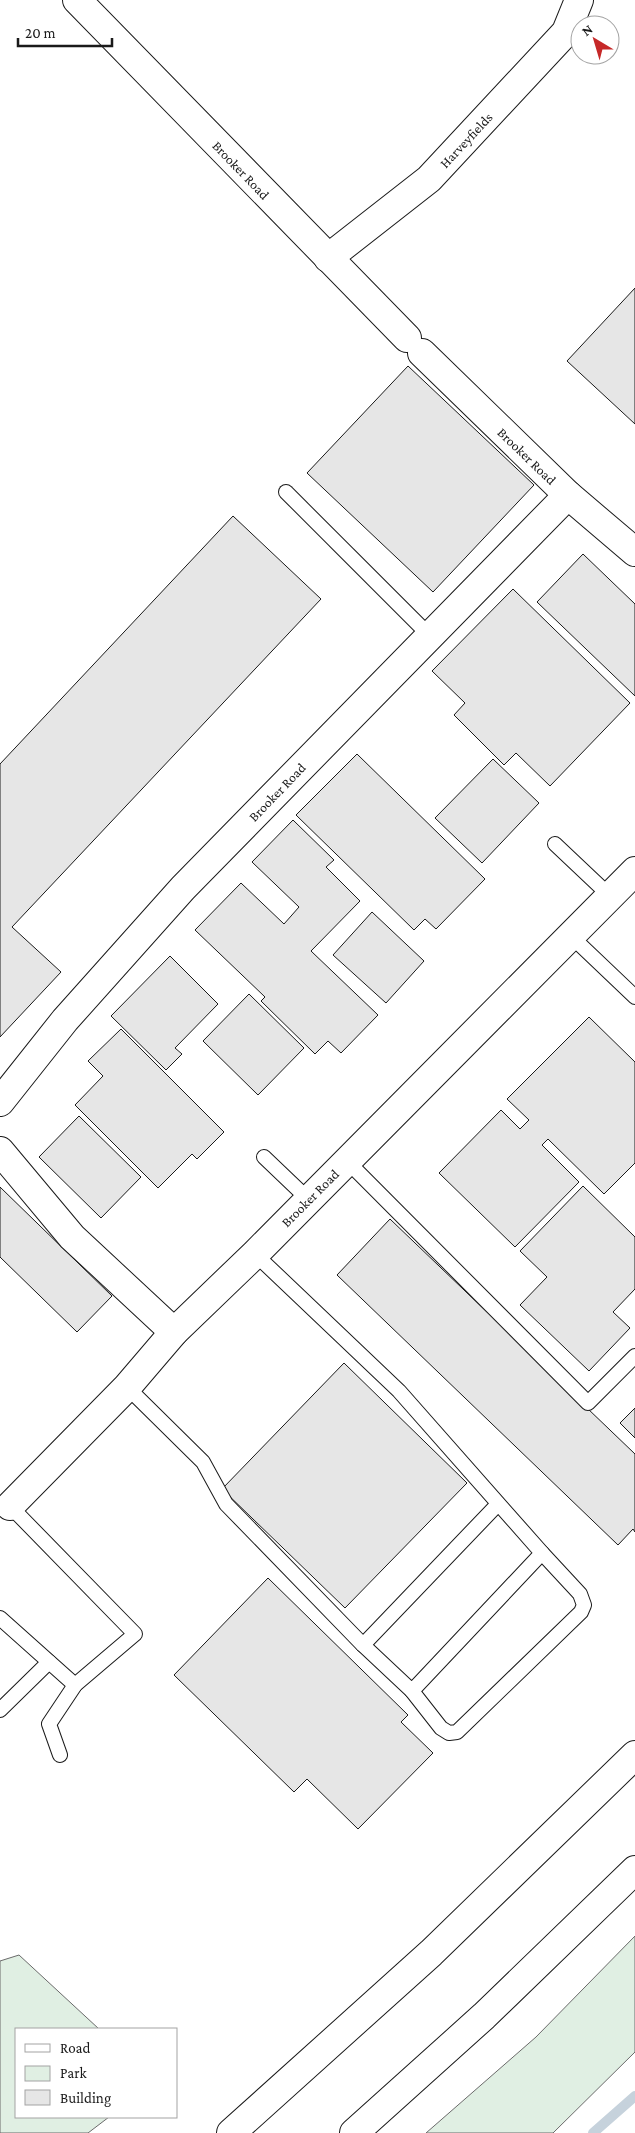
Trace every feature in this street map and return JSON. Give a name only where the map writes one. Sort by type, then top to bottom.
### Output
[{"type":"main road","name":"Harveyfields","points":[[328,258],[429,179],[566,32],[578,0]]},
{"type":"main road","name":"Brooker Road","points":[[83,2],[414,346],[568,495],[635,552]]},
{"type":"main road","name":"Brooker Road","points":[[0,1102],[65,1020],[183,888],[531,535],[568,495]]},
{"type":"main road","name":"Brooker Road","points":[[10,1506],[127,1387],[174,1332],[309,1200],[635,871]]},
{"type":"main road","points":[[0,1151],[72,1236],[174,1332]]},
{"type":"main road","points":[[231,2133],[431,1953],[635,1755]]},
{"type":"main road","points":[[354,2133],[484,2016],[635,1870]]},
{"type":"lane","points":[[286,492],[430,636]]},
{"type":"lane","points":[[555,844],[610,896]]},
{"type":"lane","points":[[571,936],[635,997]]},
{"type":"lane","points":[[264,1157],[309,1200]]},
{"type":"lane","points":[[347,1161],[588,1403],[635,1356]]},
{"type":"lane","points":[[127,1387],[203,1462],[226,1504],[363,1645],[412,1691],[441,1728],[449,1733],[457,1732],[581,1612],[584,1605],[580,1594],[399,1391],[255,1254]]},
{"type":"lane","points":[[363,1645],[498,1504]]},
{"type":"lane","points":[[10,1506],[135,1634],[75,1685],[49,1724],[60,1756]]},
{"type":"lane","points":[[412,1691],[542,1553]]},
{"type":"lane","points":[[0,1618],[75,1685]]},
{"type":"lane","points":[[0,1710],[49,1662]]},
{"type":"green space","points":[[635,1936],[635,2052],[553,2133],[426,2133],[536,2037]]},
{"type":"green space","points":[[19,1955],[98,2028],[15,2028],[15,2118],[108,2118],[88,2133],[0,2133],[0,1961]]},
{"type":"building","points":[[635,288],[635,424],[567,361]]},
{"type":"building","points":[[408,366],[534,485],[433,592],[307,473]]},
{"type":"building","points":[[233,516],[321,599],[12,927],[61,972],[0,1037],[0,764]]},
{"type":"building","points":[[583,554],[635,604],[635,696],[537,602]]},
{"type":"building","points":[[513,589],[630,703],[550,786],[516,753],[504,765],[454,715],[465,703],[432,671]]},
{"type":"building","points":[[357,754],[485,879],[436,929],[425,919],[414,930],[296,815]]},
{"type":"building","points":[[493,759],[539,803],[482,863],[435,818]]},
{"type":"building","points":[[293,820],[334,860],[326,867],[360,901],[311,951],[378,1015],[341,1053],[328,1041],[315,1054],[261,1001],[265,997],[195,930],[241,883],[284,924],[299,907],[252,862]]},
{"type":"building","points":[[372,912],[424,961],[386,1003],[333,955]]},
{"type":"building","points":[[170,956],[218,1004],[175,1048],[182,1054],[166,1070],[111,1016]]},
{"type":"building","points":[[249,994],[304,1048],[258,1095],[203,1041]]},
{"type":"building","points":[[589,1017],[635,1062],[635,1163],[604,1194],[548,1139],[542,1145],[579,1182],[515,1247],[439,1173],[501,1110],[520,1129],[529,1120],[507,1099]]},
{"type":"building","points":[[121,1029],[224,1132],[197,1159],[192,1154],[158,1188],[75,1105],[103,1076],[88,1061]]},
{"type":"building","points":[[79,1116],[141,1177],[101,1218],[39,1157]]},
{"type":"building","points":[[583,1186],[635,1237],[635,1289],[613,1312],[630,1328],[589,1371],[520,1305],[547,1277],[520,1251]]},
{"type":"building","points":[[0,1187],[112,1296],[77,1332],[0,1257]]},
{"type":"building","points":[[390,1219],[635,1454],[635,1532],[633,1529],[618,1545],[337,1275]]},
{"type":"building","points":[[344,1363],[467,1483],[345,1608],[222,1489]]},
{"type":"building","points":[[635,1408],[635,1438],[620,1423]]},
{"type":"building","points":[[268,1578],[408,1715],[401,1722],[433,1753],[358,1829],[307,1779],[294,1792],[174,1675]]},
{"type":"waterway","points":[[593,2133],[635,2096]]}]
